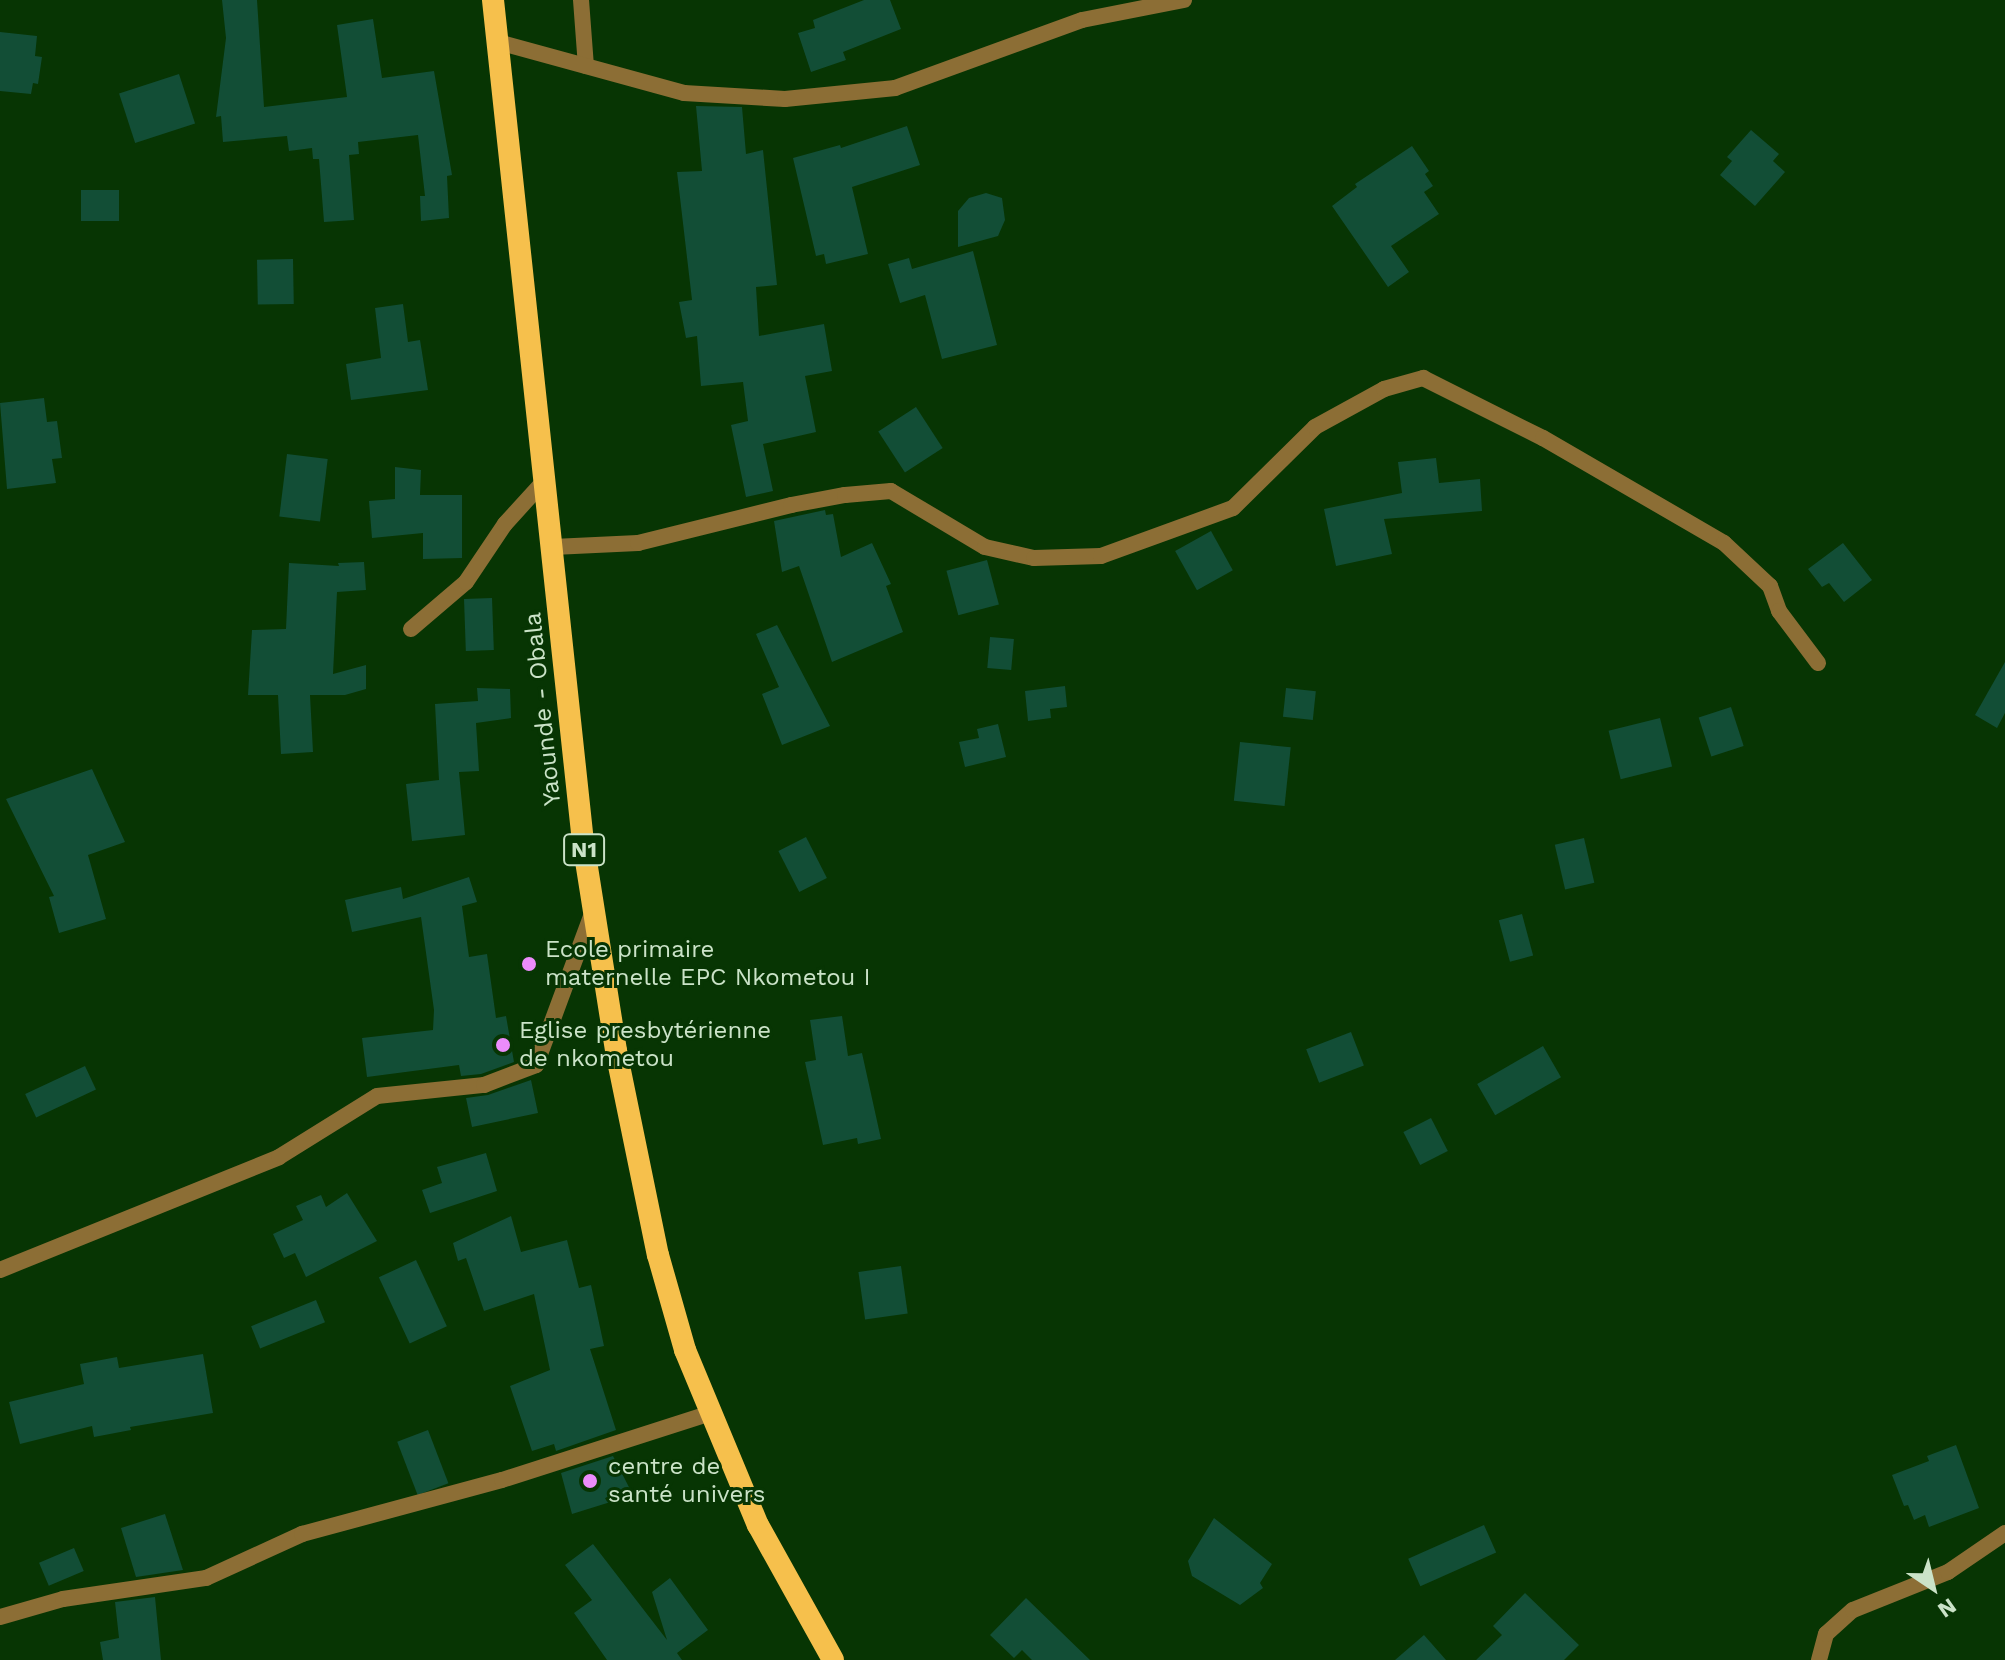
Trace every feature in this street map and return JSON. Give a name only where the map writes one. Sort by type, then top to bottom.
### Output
[{"type":"highway","name":"Yaounde - Obala","points":[[493,0],[594,909],[616,1051],[658,1255],[685,1350],[758,1525],[833,1660]]},
{"type":"street","points":[[581,0],[586,66]]},
{"type":"street","points":[[498,42],[684,93],[785,99],[895,88],[1082,20],[1184,0]]},
{"type":"street","points":[[553,547],[638,543],[791,505],[845,495],[891,491],[985,547],[1034,558],[1101,556],[1233,508],[1315,427],[1384,389],[1423,378],[1543,438],[1724,543],[1770,586],[1779,611],[1818,663]]},
{"type":"street","points":[[411,629],[466,582],[505,524],[545,480]]},
{"type":"street","points":[[0,1270],[279,1157],[377,1096],[484,1085],[536,1065],[594,909]]},
{"type":"street","points":[[0,1617],[63,1599],[206,1578],[302,1534],[502,1480],[711,1413]]},
{"type":"street","points":[[1819,1660],[1826,1634],[1853,1610],[1948,1572],[2005,1533]]},
{"type":"building","points":[[222,0],[257,0],[264,107],[347,97],[337,25],[373,19],[382,78],[434,71],[452,175],[447,176],[449,218],[421,221],[420,196],[425,196],[418,135],[358,142],[359,154],[349,155],[354,220],[324,222],[319,159],[313,159],[312,148],[289,151],[287,136],[223,142],[221,116],[216,117],[226,38]]},
{"type":"building","points":[[864,0],[890,0],[901,29],[843,52],[846,60],[811,72],[798,33],[815,28],[813,20]]},
{"type":"building","points":[[0,32],[37,36],[35,56],[42,57],[38,84],[33,83],[31,94],[0,91]]},
{"type":"building","points":[[179,74],[195,123],[135,143],[119,93]]},
{"type":"building","points":[[696,106],[742,107],[746,154],[763,150],[777,285],[756,287],[759,336],[824,324],[832,371],[805,376],[816,432],[763,444],[773,491],[746,497],[731,425],[748,421],[743,382],[701,386],[697,336],[686,338],[679,302],[692,300],[677,172],[702,171]]},
{"type":"building","points":[[907,126],[920,165],[852,187],[868,254],[826,264],[824,254],[816,256],[793,158],[840,145],[841,148]]},
{"type":"building","points":[[1751,130],[1779,154],[1773,161],[1785,172],[1755,206],[1720,175],[1732,161],[1727,157]]},
{"type":"building","points":[[1412,146],[1429,171],[1425,174],[1433,186],[1424,192],[1439,214],[1391,246],[1409,272],[1388,287],[1332,206],[1357,187],[1355,184]]},
{"type":"building","points":[[81,190],[119,190],[119,221],[81,221]]},
{"type":"building","points":[[986,193],[1002,198],[1005,220],[998,236],[958,247],[958,211],[969,198]]},
{"type":"building","points":[[973,251],[997,345],[942,359],[925,295],[900,303],[888,264],[909,258],[912,269]]},
{"type":"building","points":[[293,259],[294,304],[258,305],[257,260]]},
{"type":"building","points":[[403,304],[408,342],[420,340],[428,390],[351,400],[346,364],[381,358],[375,308]]},
{"type":"building","points":[[44,398],[47,422],[57,421],[62,458],[52,459],[56,483],[7,489],[0,403]]},
{"type":"building","points":[[916,407],[943,448],[905,473],[878,432]]},
{"type":"building","points":[[287,454],[328,459],[320,522],[279,517]]},
{"type":"building","points":[[1436,458],[1439,483],[1480,479],[1482,511],[1384,519],[1392,554],[1336,566],[1324,509],[1402,493],[1398,462]]},
{"type":"building","points":[[395,467],[421,470],[420,495],[462,495],[462,558],[423,559],[423,533],[372,538],[369,501],[395,499]]},
{"type":"building","points":[[825,510],[826,515],[833,514],[841,557],[872,543],[891,584],[886,586],[903,632],[832,662],[799,566],[782,572],[774,521]]},
{"type":"building","points":[[1211,531],[1233,570],[1197,590],[1175,551]]},
{"type":"building","points":[[1843,543],[1872,580],[1844,602],[1829,583],[1822,587],[1808,569]]},
{"type":"building","points":[[987,560],[999,604],[958,615],[946,571]]},
{"type":"building","points":[[364,562],[366,590],[337,592],[333,674],[366,665],[366,689],[345,695],[310,695],[313,752],[281,754],[278,695],[248,695],[252,630],[286,629],[289,563],[339,566],[338,563]]},
{"type":"building","points":[[492,598],[494,650],[466,651],[464,599]]},
{"type":"building","points":[[777,625],[830,726],[782,745],[762,694],[779,687],[756,634]]},
{"type":"building","points":[[990,637],[1014,639],[1011,670],[987,668]]},
{"type":"building","points":[[2005,662],[2005,713],[1997,728],[1975,715]]},
{"type":"building","points":[[1065,686],[1067,707],[1050,709],[1051,718],[1028,721],[1025,691]]},
{"type":"building","points":[[477,688],[510,689],[511,718],[476,723],[479,771],[459,772],[465,835],[412,841],[406,784],[439,780],[435,704],[478,701]]},
{"type":"building","points":[[1286,688],[1316,691],[1313,720],[1283,717]]},
{"type":"building","points":[[1731,707],[1744,746],[1711,756],[1699,718]]},
{"type":"building","points":[[1660,718],[1672,767],[1621,779],[1609,731]]},
{"type":"building","points":[[998,724],[1006,757],[965,767],[959,742],[979,738],[977,729]]},
{"type":"building","points":[[1240,742],[1291,747],[1285,806],[1234,801]]},
{"type":"building","points":[[92,769],[125,842],[88,855],[106,919],[59,933],[49,897],[54,896],[6,799]]},
{"type":"building","points":[[806,837],[827,878],[799,892],[778,851]]},
{"type":"building","points":[[1584,838],[1594,883],[1565,890],[1555,845]]},
{"type":"building","points":[[469,877],[477,902],[462,906],[469,957],[487,954],[496,1018],[506,1016],[514,1062],[481,1074],[461,1076],[459,1065],[367,1077],[362,1038],[433,1030],[434,1010],[421,917],[352,932],[345,900],[401,887],[403,899]]},
{"type":"building","points":[[1522,914],[1533,956],[1510,962],[1499,920]]},
{"type":"building","points":[[842,1016],[848,1056],[862,1053],[881,1139],[858,1144],[857,1138],[823,1145],[805,1062],[816,1060],[810,1020]]},
{"type":"building","points":[[1351,1032],[1364,1066],[1319,1083],[1306,1049]]},
{"type":"building","points":[[1543,1046],[1561,1077],[1495,1115],[1477,1084]]},
{"type":"building","points":[[85,1066],[96,1090],[36,1117],[25,1094]]},
{"type":"building","points":[[531,1080],[538,1113],[472,1127],[466,1098],[488,1095]]},
{"type":"building","points":[[1431,1118],[1448,1151],[1420,1165],[1403,1132]]},
{"type":"building","points":[[486,1153],[497,1191],[430,1213],[422,1190],[442,1183],[437,1167]]},
{"type":"building","points":[[347,1193],[377,1241],[306,1277],[295,1253],[284,1258],[273,1234],[303,1220],[296,1206],[321,1195],[326,1207]]},
{"type":"building","points":[[511,1216],[521,1252],[567,1240],[579,1288],[591,1285],[604,1346],[590,1349],[616,1430],[556,1451],[554,1444],[532,1451],[510,1386],[550,1370],[534,1294],[484,1311],[466,1258],[458,1261],[453,1243]]},
{"type":"building","points":[[416,1260],[447,1326],[410,1343],[379,1277]]},
{"type":"building","points":[[901,1266],[908,1314],[865,1320],[858,1272]]},
{"type":"building","points":[[316,1300],[325,1322],[260,1348],[251,1326]]},
{"type":"building","points":[[203,1354],[213,1413],[130,1427],[131,1430],[94,1437],[92,1426],[20,1444],[9,1402],[84,1384],[80,1364],[117,1357],[119,1368]]},
{"type":"building","points":[[428,1430],[448,1483],[418,1495],[397,1442]]},
{"type":"building","points":[[1956,1445],[1979,1508],[1929,1527],[1925,1515],[1914,1520],[1908,1505],[1904,1506],[1892,1475],[1929,1461],[1927,1456]]},
{"type":"building","points":[[613,1456],[633,1495],[572,1514],[561,1473]]},
{"type":"building","points":[[165,1514],[183,1570],[136,1577],[121,1528]]},
{"type":"building","points":[[1214,1518],[1272,1564],[1260,1583],[1263,1588],[1240,1605],[1192,1576],[1188,1561]]},
{"type":"building","points":[[1484,1525],[1496,1552],[1420,1586],[1408,1559]]},
{"type":"building","points":[[593,1544],[667,1640],[652,1592],[670,1578],[708,1630],[677,1653],[682,1660],[607,1660],[574,1613],[592,1600],[565,1565]]},
{"type":"building","points":[[74,1548],[84,1571],[49,1586],[39,1563]]},
{"type":"building","points":[[1525,1593],[1579,1645],[1564,1660],[1476,1660],[1502,1635],[1493,1626]]},
{"type":"building","points":[[155,1597],[161,1660],[103,1660],[100,1642],[119,1638],[115,1602]]},
{"type":"building","points":[[1026,1598],[1090,1660],[1032,1660],[1022,1650],[1014,1658],[990,1635]]},
{"type":"building","points":[[1424,1635],[1446,1660],[1395,1660]]},
{"type":"place","name":"Ecole primaire maternelle EPC Nkometou I","points":[[529,964]]},
{"type":"place","name":"Eglise presbytérienne de nkometou","points":[[503,1045]]},
{"type":"place","name":"centre de santé univers","points":[[590,1481]]}]
